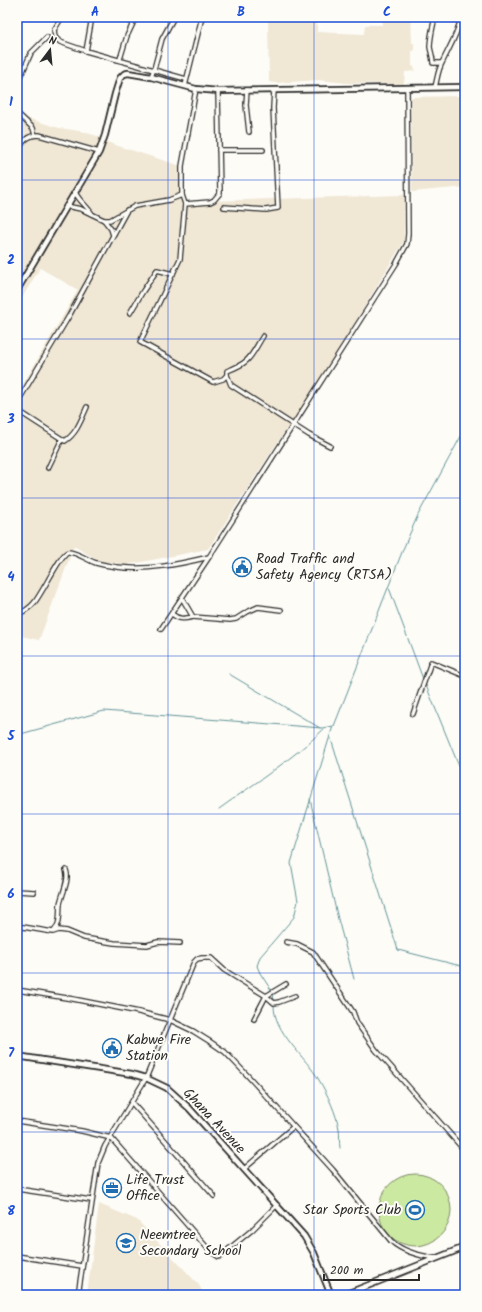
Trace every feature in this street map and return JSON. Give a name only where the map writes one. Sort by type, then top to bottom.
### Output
[{"type":"highway","points":[[344,1295],[465,1247]]},
{"type":"main road","points":[[17,290],[98,152],[105,135],[120,78],[124,74],[128,73],[151,77],[196,89],[218,91],[465,87]]},
{"type":"main road","name":"Ghana Avenue","points":[[17,1056],[119,1071],[146,1078],[160,1084],[178,1096],[277,1205],[310,1244],[331,1295]]},
{"type":"street","points":[[62,17],[54,30],[55,37],[60,42],[86,51],[120,59],[186,79]]},
{"type":"street","points":[[86,51],[92,17]]},
{"type":"street","points":[[120,59],[127,36],[136,17]]},
{"type":"street","points":[[151,77],[162,39],[174,17]]},
{"type":"street","points":[[184,86],[202,17]]},
{"type":"street","points":[[435,17],[430,50],[433,56],[433,63],[441,63]]},
{"type":"street","points":[[435,87],[441,63],[446,57],[458,30],[461,19],[465,19]]},
{"type":"street","points":[[17,80],[31,53],[47,37]]},
{"type":"street","points":[[161,629],[209,557],[402,254],[408,234],[407,88]]},
{"type":"street","points":[[196,89],[182,166],[182,195],[185,204],[180,259],[140,342],[213,382],[227,375],[227,371],[247,362],[263,336]]},
{"type":"street","points":[[247,90],[246,105],[249,132]]},
{"type":"street","points":[[224,207],[266,210],[278,208],[273,108],[274,90]]},
{"type":"street","points":[[185,204],[210,202],[220,193],[218,91]]},
{"type":"street","points":[[17,113],[33,128],[34,135]]},
{"type":"street","points":[[17,152],[23,141],[34,135],[46,136],[98,152]]},
{"type":"street","points":[[219,150],[263,150]]},
{"type":"street","points":[[75,192],[78,198],[93,215]]},
{"type":"street","points":[[66,206],[81,209],[104,220],[110,220],[135,206],[169,200],[182,195]]},
{"type":"street","points":[[17,403],[69,316],[127,210]]},
{"type":"street","points":[[104,220],[114,236]]},
{"type":"street","points":[[130,314],[157,270],[173,274]]},
{"type":"street","points":[[227,375],[231,385],[293,425],[330,446]]},
{"type":"street","points":[[17,410],[65,441],[77,430],[87,407]]},
{"type":"street","points":[[48,468],[62,439]]},
{"type":"street","points":[[17,615],[24,612],[34,603],[42,592],[60,559],[68,552],[72,552],[95,563],[117,567],[136,568],[155,567],[209,557]]},
{"type":"street","points":[[182,598],[193,617]]},
{"type":"street","points":[[172,614],[176,617],[184,619],[193,617],[214,617],[230,620],[236,619],[258,607],[281,610]]},
{"type":"street","points":[[413,714],[432,662],[465,676]]},
{"type":"street","points":[[53,932],[56,929],[60,915],[60,904],[67,874],[66,870]]},
{"type":"street","points":[[17,891],[34,892]]},
{"type":"street","points":[[17,926],[53,932],[59,930],[67,931],[84,938],[114,943],[146,945],[158,942],[180,943]]},
{"type":"street","points":[[286,942],[297,944],[313,952],[353,1012],[357,1024],[376,1050],[465,1151]]},
{"type":"street","points":[[78,1295],[91,1200],[98,1163],[146,1078],[194,962],[197,959],[211,958],[226,971],[266,996],[274,1003],[295,996]]},
{"type":"street","points":[[254,1019],[266,996],[286,984]]},
{"type":"street","points":[[17,990],[113,1006],[170,1020],[193,1031],[225,1052],[248,1076],[333,1170],[391,1241],[397,1246],[415,1254],[424,1257],[438,1258]]},
{"type":"street","points":[[132,1103],[214,1196]]},
{"type":"street","points":[[17,1121],[82,1131],[111,1138],[210,1251],[219,1257],[252,1230],[277,1205]]},
{"type":"street","points":[[244,1169],[293,1127]]},
{"type":"street","points":[[17,1189],[91,1200]]},
{"type":"street","points":[[17,1256],[82,1266]]},
{"type":"shaded area","points":[[268,17],[317,17],[317,32],[364,34],[365,25],[382,25],[382,17],[411,17],[412,43],[414,43],[414,51],[412,51],[412,66],[414,67],[415,71],[405,72],[404,84],[347,83],[318,80],[276,83],[269,82]]},
{"type":"shaded area","points":[[465,96],[465,187],[412,192],[411,97]]},
{"type":"shaded area","points":[[17,115],[59,128],[80,131],[97,136],[112,144],[184,167],[182,185],[185,201],[404,195],[404,241],[293,425],[287,428],[208,549],[126,565],[99,561],[74,546],[39,640],[17,635],[17,395],[78,290],[40,268],[17,306]]},
{"type":"shaded area","name":"Neemtree Secondary School","points":[[99,1204],[137,1220],[199,1285],[204,1295],[87,1295]]},
{"type":"green space","name":"Star Sports Club","points":[[415,1174],[435,1180],[445,1190],[451,1210],[445,1230],[435,1240],[415,1246],[395,1240],[385,1230],[379,1210],[385,1190],[395,1180]]},
{"type":"waterway","points":[[17,735],[104,711],[322,728],[334,726],[418,515],[465,429]]},
{"type":"waterway","points":[[389,588],[423,679]]},
{"type":"waterway","points":[[229,674],[320,728]]},
{"type":"waterway","points":[[425,683],[465,781]]},
{"type":"waterway","points":[[274,1001],[273,993],[257,966],[260,957],[294,917],[298,901],[291,863],[333,726]]},
{"type":"waterway","points":[[219,809],[287,760],[325,728]]},
{"type":"waterway","points":[[330,736],[398,950],[465,967]]},
{"type":"waterway","points":[[310,799],[338,919],[354,979]]},
{"type":"waterway","points":[[274,1005],[275,1015],[284,1035],[313,1071],[322,1085],[338,1123],[340,1148]]},
{"type":"railway","points":[[17,27],[23,17]]},
{"type":"place","name":"Road Traffic and Safety Agency (RTSA)","points":[[242,567]]},
{"type":"place","name":"Kabwe Fire Station","points":[[112,1048]]},
{"type":"place","name":"Life Trust Office","points":[[112,1188]]},
{"type":"place","name":"Star Sports Club","points":[[415,1210]]},
{"type":"place","name":"Neemtree Secondary School","points":[[126,1243]]}]
